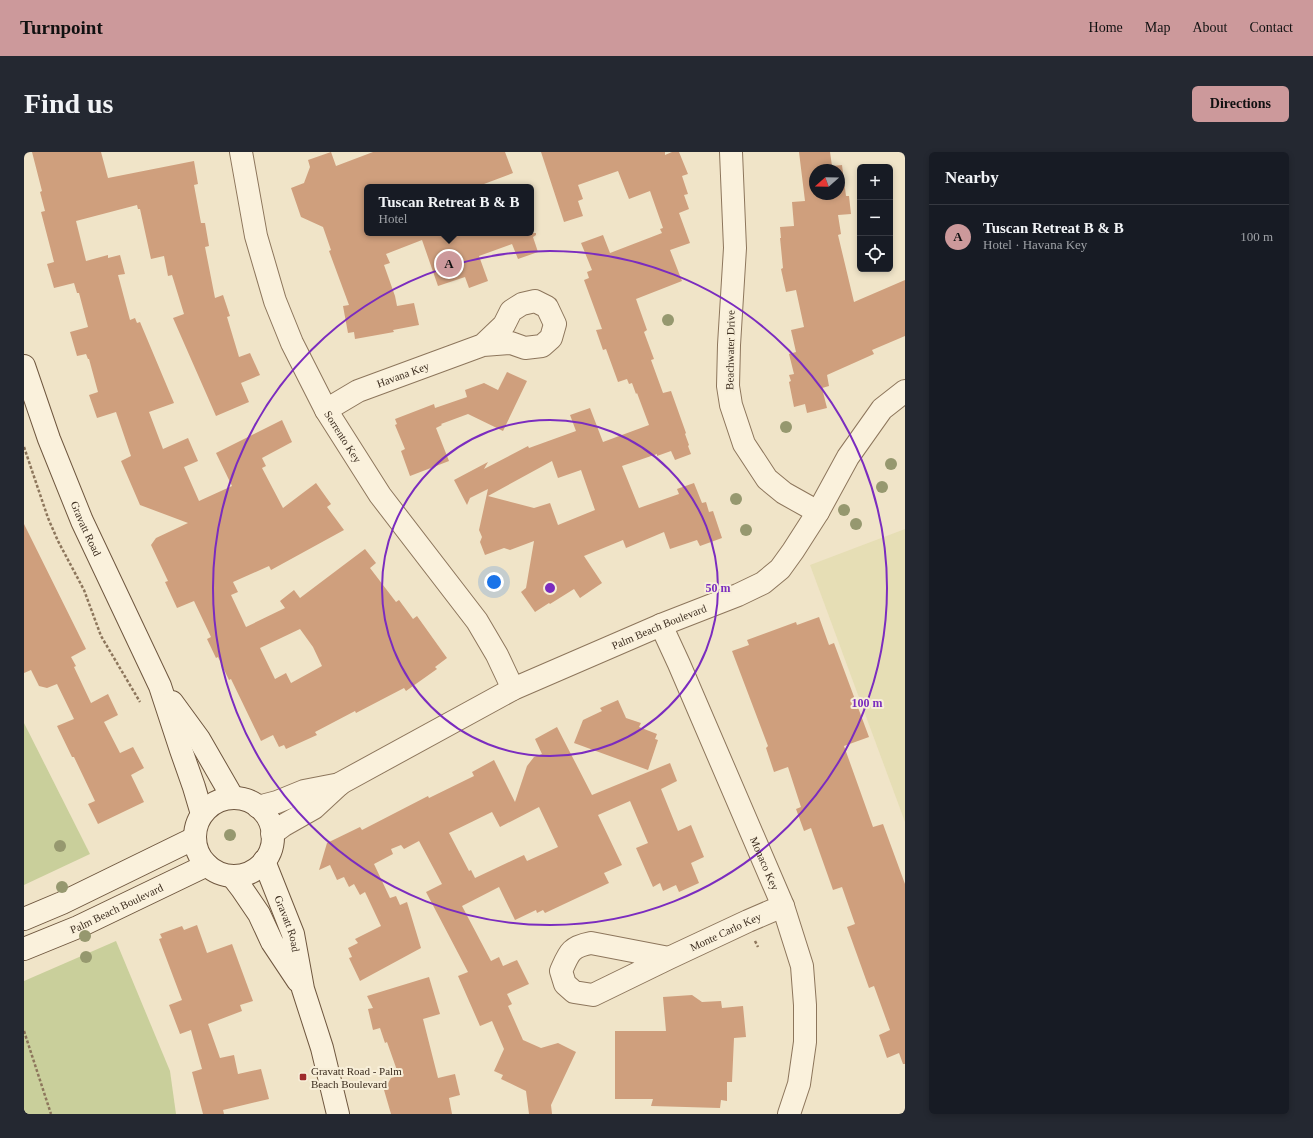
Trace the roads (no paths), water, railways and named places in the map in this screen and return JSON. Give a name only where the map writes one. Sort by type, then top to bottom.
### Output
[{"type":"street","name":"Sorrento Key","points":[[241,152],[256,236],[275,301],[292,343],[326,410],[380,495],[477,621],[497,655],[513,689]]},
{"type":"street","name":"Beachwater Drive","points":[[731,152],[735,248],[728,386],[731,404],[744,444],[767,479],[784,493],[818,512]]},
{"type":"street","name":"Havana Key","points":[[326,410],[358,391],[482,345]]},
{"type":"street","name":"Gravatt Road","points":[[24,366],[49,438],[82,521],[160,686],[202,814]]},
{"type":"street","name":"Palm Beach Boulevard","points":[[272,834],[284,825],[314,808],[341,783],[513,689],[660,625],[738,595],[763,583],[780,569],[818,512],[848,457],[878,415],[905,391]]},
{"type":"street","name":"Monaco Key","points":[[660,625],[679,664],[782,906],[802,966],[805,1005],[805,1042],[799,1084],[789,1114]]},
{"type":"street","name":"Gravatt Road","points":[[160,686],[199,739],[233,798]]},
{"type":"street","name":"Palm Beach Boulevard","points":[[258,807],[277,802],[304,791],[341,783]]},
{"type":"street","points":[[233,798],[246,800],[258,807],[270,824],[272,834],[270,848],[264,861],[255,869],[244,874],[232,876],[214,871],[207,865],[201,857],[195,838],[197,826],[202,814],[221,800],[233,798]]},
{"type":"street","points":[[24,920],[195,838]]},
{"type":"street","name":"Gravatt Road","points":[[264,861],[293,934],[303,989],[322,1048],[338,1114]]},
{"type":"street","name":"Palm Beach Boulevard","points":[[24,949],[78,927],[207,865]]},
{"type":"street","name":"Gravatt Road","points":[[232,876],[259,914],[272,942],[303,989]]},
{"type":"street","name":"Monte Carlo Key","points":[[669,958],[782,906]]},
{"type":"place","name":"Tuscan Retreat B & B","points":[[449,264]]},
{"type":"place","name":"Gravatt Road - Palm Beach Boulevard","points":[[303,1077]]}]
